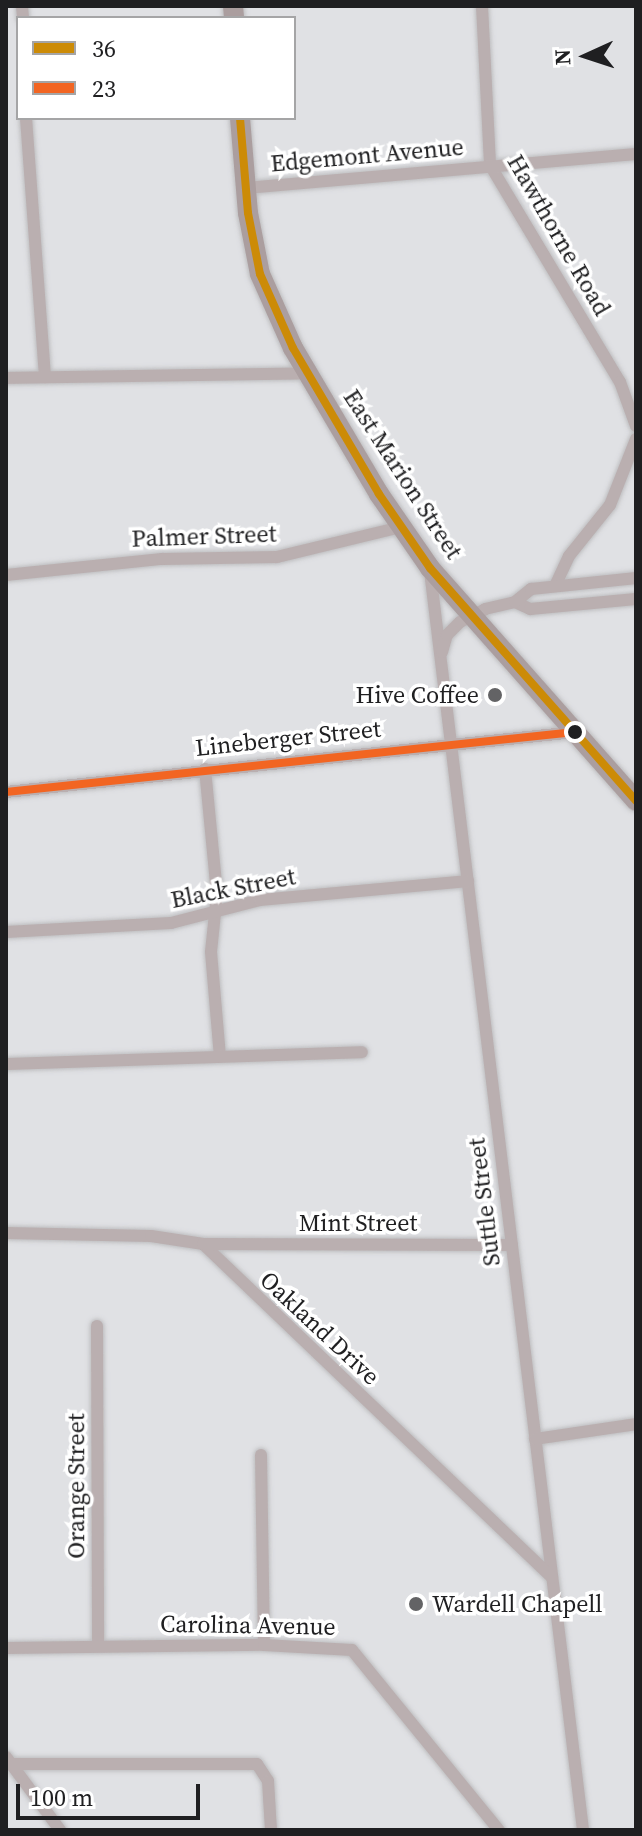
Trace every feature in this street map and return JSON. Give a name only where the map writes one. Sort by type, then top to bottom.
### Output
[{"type":"main road","name":"East Marion Street","points":[[240,120],[246,188],[260,274],[308,373],[401,527],[430,568],[636,801]]},
{"type":"street","name":"Hawthorne Road","points":[[482,6],[490,165],[620,382],[636,426]]},
{"type":"street","points":[[26,120],[45,377]]},
{"type":"street","name":"Edgemont Avenue","points":[[246,188],[636,154]]},
{"type":"street","points":[[6,378],[308,373]]},
{"type":"street","points":[[555,586],[563,565],[610,505],[636,439]]},
{"type":"street","name":"Palmer Street","points":[[6,575],[162,559],[277,557],[401,527]]},
{"type":"street","name":"Suttle Street","points":[[430,568],[583,1830]]},
{"type":"street","points":[[441,659],[447,635],[470,615],[515,602],[531,589],[636,578]]},
{"type":"street","points":[[515,602],[533,609],[636,599]]},
{"type":"street","name":"Lineberger Street","points":[[6,792],[575,732]]},
{"type":"street","points":[[205,769],[215,913],[211,952],[220,1057]]},
{"type":"street","name":"Black Street","points":[[6,932],[171,923],[260,900],[468,881]]},
{"type":"street","points":[[6,1064],[362,1052]]},
{"type":"street","points":[[6,1233],[151,1236],[203,1244]]},
{"type":"street","name":"Mint Street","points":[[203,1244],[512,1245]]},
{"type":"street","name":"Oakland Drive","points":[[203,1244],[552,1578]]},
{"type":"street","name":"Orange Street","points":[[97,1326],[98,1646]]},
{"type":"street","points":[[535,1439],[636,1424]]},
{"type":"street","points":[[261,1455],[264,1645]]},
{"type":"street","name":"Carolina Avenue","points":[[6,1648],[264,1645],[352,1650],[499,1830]]},
{"type":"street","points":[[9,1760],[257,1764],[268,1781],[271,1830]]},
{"type":"street","points":[[9,1760],[60,1830]]},
{"type":"transit line","name":"36","points":[[240,120],[248,213],[260,274],[293,348],[379,494],[430,568],[636,801]]},
{"type":"transit line","name":"23","points":[[6,792],[575,732]]},
{"type":"place","name":"Hive Coffee","points":[[495,695]]},
{"type":"place","name":"Wardell Chapell","points":[[416,1604]]}]
